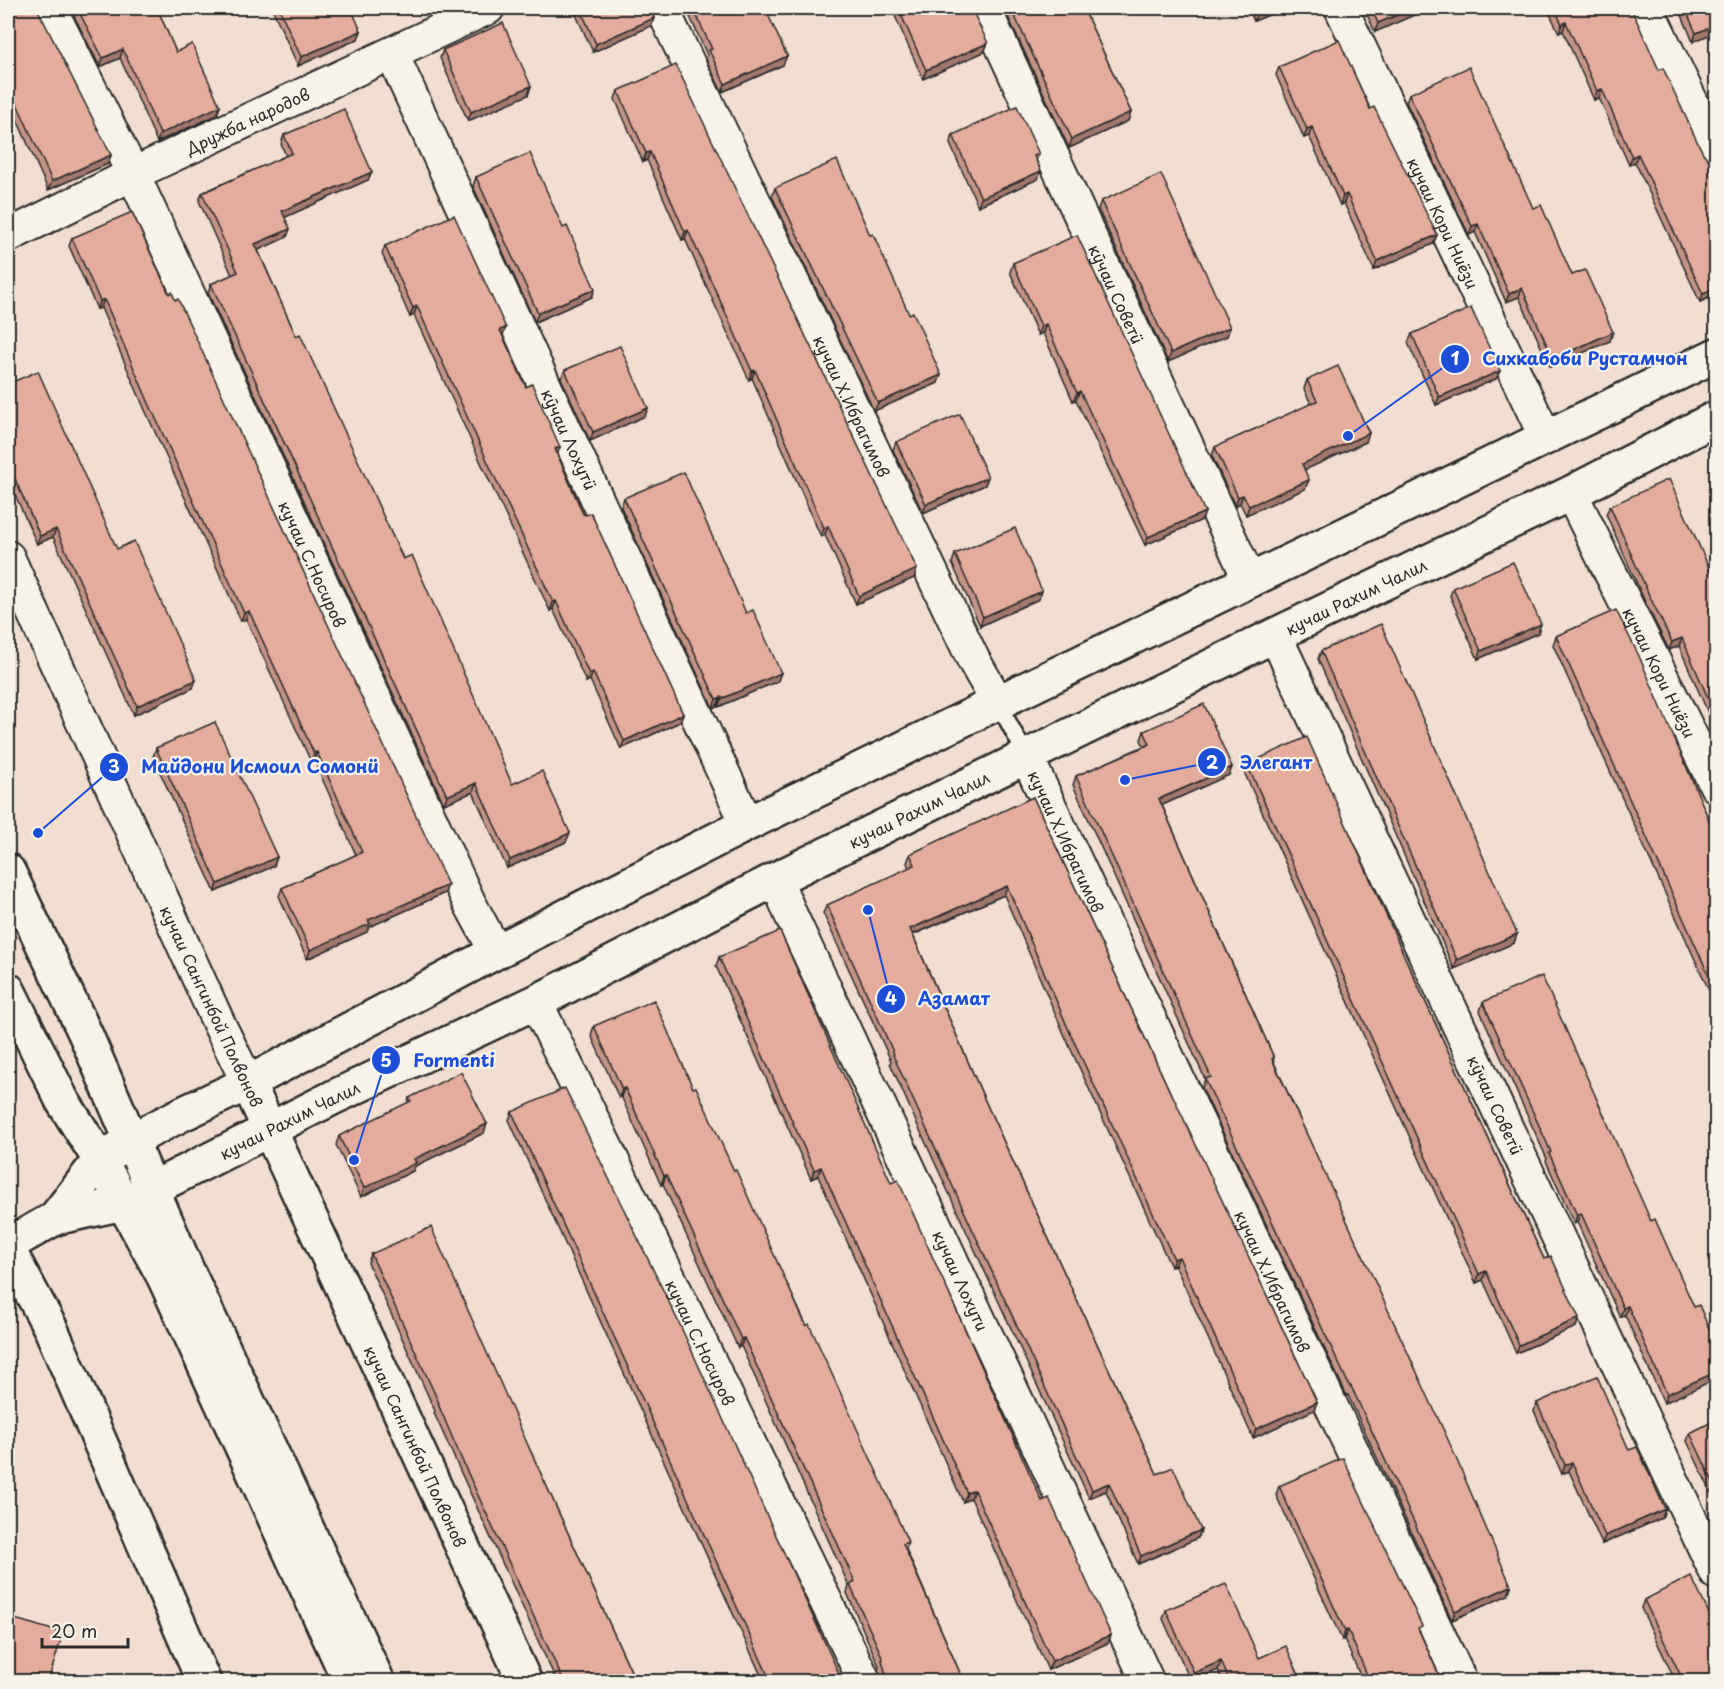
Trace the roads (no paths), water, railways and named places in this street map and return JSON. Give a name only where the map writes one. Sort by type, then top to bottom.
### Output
[{"type":"main road","points":[[204,1682],[51,1329],[8,1247],[55,1218],[100,1160],[182,1114],[248,1083],[496,952],[747,824],[1716,355]]},
{"type":"main road","name":"кучаи Рахим Чалил","points":[[55,1218],[124,1203],[270,1129],[536,1002],[777,879],[1571,492],[1716,418]]},
{"type":"main road","points":[[8,871],[86,1034],[187,1270],[378,1682]]},
{"type":"main road","points":[[8,990],[62,1100],[100,1160],[164,1277],[350,1682]]},
{"type":"main road","name":"кучаи Сангинбой Полвонов","points":[[248,1083],[525,1682]]},
{"type":"street","name":"кучаи С.Носиров","points":[[50,8],[133,174],[464,891],[496,952]]},
{"type":"street","name":"Дружба народов","points":[[8,236],[133,174],[488,8]]},
{"type":"street","name":"кучаи Х.Ибрагимов","points":[[662,8],[973,659],[998,703]]},
{"type":"street","name":"кӯчаи Советӣ","points":[[984,8],[1250,581]]},
{"type":"street","name":"кучаи Кори Ниёзи","points":[[1341,8],[1546,438]]},
{"type":"street","points":[[1647,8],[1716,153]]},
{"type":"street","name":"кӯчаи Лохутӣ","points":[[392,54],[747,824]]},
{"type":"street","name":"кучаи Кори Ниёзи","points":[[1571,492],[1716,786]]},
{"type":"street","name":"кучаи Сангинбой Полвонов","points":[[8,557],[214,1013],[248,1083]]},
{"type":"street","name":"кӯчаи Советӣ","points":[[1275,635],[1716,1573]]},
{"type":"street","name":"кучаи Х.Ибрагимов","points":[[1027,757],[1461,1682]]},
{"type":"street","name":"кучаи Лохути","points":[[777,879],[790,913],[1149,1682]]},
{"type":"street","name":"кучаи С.Носиров","points":[[536,1002],[865,1682]]},
{"type":"lane","name":"кучаи Х.Ибрагимов","points":[[998,703],[1027,757]]},
{"type":"place","name":"Сихкабоби Рустамчон","points":[[1348,436]]},
{"type":"place","name":"Элегант","points":[[1125,780]]},
{"type":"place","name":"Майдони Исмоил Сомонӣ","points":[[38,833]]},
{"type":"place","name":"Азамат","points":[[868,910]]},
{"type":"place","name":"Formenti","points":[[354,1160]]}]
